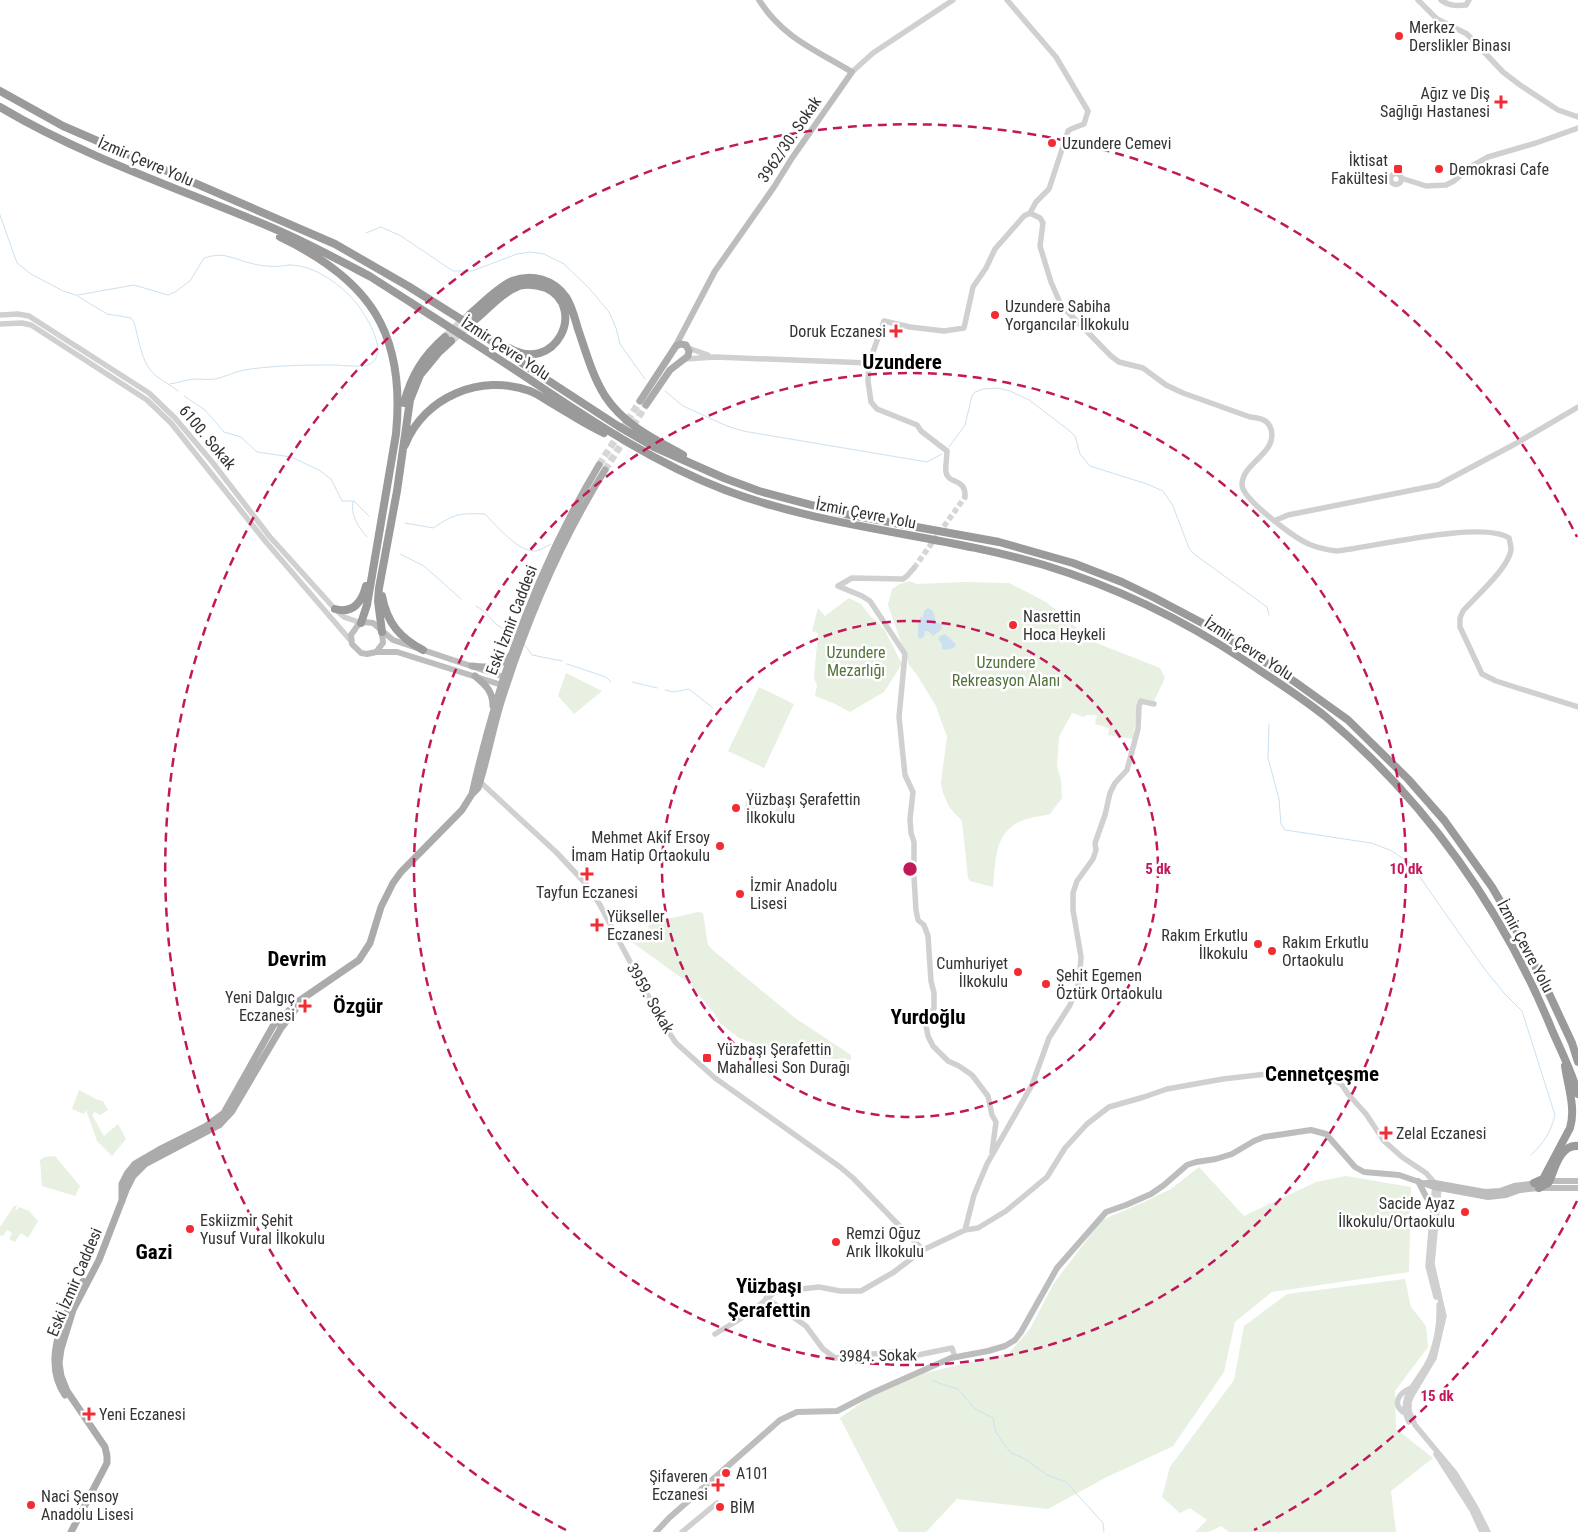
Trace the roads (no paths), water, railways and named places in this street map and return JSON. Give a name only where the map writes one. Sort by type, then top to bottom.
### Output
[{"type":"highway","name":"İzmir Çevre Yolu","points":[[0,89],[63,126],[335,244],[462,320],[529,368],[618,426],[654,447],[696,466],[759,491],[807,505],[845,514],[1000,542],[1073,563],[1122,582],[1206,625],[1264,661],[1348,720],[1408,779],[1444,820],[1492,887],[1506,911],[1544,983],[1572,1043],[1578,1062]]},
{"type":"highway","name":"İzmir Çevre Yolu","points":[[0,107],[61,139],[117,165],[270,227],[338,260],[371,278],[633,446],[694,477],[724,490],[815,518],[998,552],[1048,566],[1095,582],[1204,634],[1281,684],[1323,715],[1360,747],[1433,826],[1489,905],[1507,937],[1537,995],[1578,1094]]},
{"type":"highway","points":[[204,200],[317,256],[337,270],[361,293],[380,323],[393,354],[398,396],[396,434]]},
{"type":"highway","points":[[462,320],[514,351],[532,354],[546,351],[558,342],[565,322],[561,303],[556,295],[548,290],[531,284],[519,286],[473,316],[502,288],[516,280],[531,277],[554,284],[568,301],[593,374],[611,404],[638,429],[687,457],[696,466]]},
{"type":"highway","points":[[361,623],[367,605],[396,434],[411,379],[425,356],[448,339],[420,375],[407,411],[397,491],[378,601],[382,632]]},
{"type":"highway","points":[[399,472],[410,433],[430,410],[439,402],[461,390],[489,385],[518,387],[532,392],[591,427],[633,446]]},
{"type":"highway","points":[[335,610],[345,611],[357,605],[363,597],[367,581],[373,571]]},
{"type":"highway","points":[[381,580],[382,600],[392,624],[404,639],[423,650]]},
{"type":"highway","points":[[1572,1043],[1578,1056]]},
{"type":"highway","points":[[1550,1181],[1572,1121],[1564,1059]]},
{"type":"highway","points":[[1550,1181],[1564,1150],[1568,1147],[1578,1146]]},
{"type":"highway","points":[[1536,1186],[1543,1179],[1550,1181]]},
{"type":"main road","points":[[758,0],[781,28],[814,51],[852,72]]},
{"type":"main road","name":"3962/30. Sokak","points":[[674,348],[715,271],[852,72]]},
{"type":"main road","points":[[684,327],[684,336],[688,348],[689,353],[685,359],[670,370],[643,403],[674,348],[682,344],[688,348]]},
{"type":"main road","points":[[674,348],[676,357],[685,359]]},
{"type":"main road","name":"Eski İzmir Caddesi","points":[[71,1532],[107,1463],[107,1456],[105,1447],[67,1391],[61,1376],[59,1363],[61,1349],[73,1310],[99,1260],[133,1176],[145,1164],[219,1125],[232,1111],[280,1028],[304,998],[359,960],[370,942],[381,908],[393,883],[462,810],[478,788],[478,780],[493,712],[505,682],[521,640],[558,557],[602,467],[574,509],[552,554],[510,655],[505,682],[478,780]]},
{"type":"main road","points":[[351,641],[354,629],[361,623]]},
{"type":"main road","name":"6100. Sokak","points":[[361,623],[373,623],[393,640],[472,666],[505,682]]},
{"type":"main road","points":[[376,652],[383,643],[382,632]]},
{"type":"main road","name":"6100. Sokak","points":[[351,641],[354,647],[361,653],[397,652],[475,676],[505,682]]},
{"type":"main road","points":[[472,666],[486,668],[495,666],[510,655]]},
{"type":"main road","points":[[475,676],[490,691],[493,701],[493,712]]},
{"type":"main road","points":[[656,1532],[669,1518],[780,1420],[797,1412],[837,1411],[955,1357],[988,1351],[1005,1346],[1015,1340],[1022,1332],[1057,1268],[1097,1220],[1106,1212],[1151,1194],[1187,1165],[1232,1154],[1264,1137],[1311,1130],[1326,1134],[1355,1167],[1364,1172],[1399,1175],[1436,1186],[1486,1192],[1500,1191],[1514,1186],[1536,1186],[1550,1181],[1578,1181]]},
{"type":"main road","points":[[1550,1181],[1578,1188]]},
{"type":"main road","points":[[1421,1182],[1432,1208]]},
{"type":"street","name":"3962/30. Sokak","points":[[852,72],[873,53],[953,0]]},
{"type":"street","points":[[965,497],[963,485],[949,477],[946,472],[947,451],[921,431],[917,425],[877,409],[871,402],[868,381],[869,363],[884,321],[910,327],[944,331],[964,328],[973,287],[986,268],[995,249],[1024,216],[1030,213],[1036,202],[1049,188],[1068,131],[1083,126],[1088,111],[1056,57],[1007,0]]},
{"type":"street","points":[[1418,0],[1437,20],[1466,34],[1503,72],[1520,85],[1558,110],[1578,117]]},
{"type":"street","points":[[1441,0],[1450,5],[1460,6],[1466,5],[1469,0]]},
{"type":"street","points":[[1401,180],[1408,180],[1430,187],[1446,185],[1488,157],[1543,141],[1578,128]]},
{"type":"street","points":[[1030,213],[1040,218],[1043,223],[1040,246],[1051,282],[1061,305],[1111,356],[1119,362],[1143,368],[1166,385],[1183,394],[1268,422],[1272,432],[1271,443],[1246,472],[1242,484],[1244,492],[1274,521],[1309,544],[1322,549],[1337,551],[1458,532],[1483,532],[1504,535],[1509,538],[1511,550],[1508,558],[1500,570],[1463,611],[1460,618],[1460,627],[1482,674],[1496,681],[1578,707]]},
{"type":"street","name":"6100. Sokak","points":[[0,316],[18,314],[29,316],[149,393],[175,418],[246,512],[335,610],[344,618],[361,623]]},
{"type":"street","name":"6100. Sokak","points":[[0,324],[22,323],[32,325],[146,400],[171,423],[351,641]]},
{"type":"street","points":[[688,348],[715,357]]},
{"type":"street","points":[[685,359],[715,357],[869,363]]},
{"type":"street","points":[[137,393],[141,388]]},
{"type":"street","points":[[1274,521],[1288,515],[1438,485],[1515,444],[1578,407]]},
{"type":"street","points":[[914,568],[903,578],[852,578],[838,586],[870,601],[905,654],[900,695],[900,726],[905,775],[913,792],[910,819],[914,842],[916,910],[918,920],[924,925],[928,936],[934,993],[934,1008],[926,1026],[933,1046],[948,1061],[972,1075],[988,1096],[992,1115],[996,1122],[992,1152]]},
{"type":"street","points":[[965,1230],[974,1195],[992,1152],[1032,1085],[1049,1038],[1070,1005],[1079,983],[1082,957],[1073,910],[1073,893],[1077,881],[1093,859],[1096,850],[1095,843],[1106,815],[1110,793],[1126,770],[1138,729],[1141,701],[1154,704]]},
{"type":"street","name":"3959. Sokak","points":[[478,780],[556,852],[588,886],[603,910],[662,1022],[676,1043],[715,1078],[853,1178],[923,1250]]},
{"type":"street","points":[[715,1334],[750,1313],[775,1292],[819,1288],[861,1291],[894,1272],[923,1250],[965,1230],[978,1228],[1006,1211],[1047,1177],[1065,1148],[1087,1124],[1109,1107],[1167,1089],[1242,1076],[1300,1074],[1320,1076],[1335,1080],[1342,1085],[1388,1145],[1426,1173],[1436,1186],[1432,1264],[1444,1316],[1434,1358],[1412,1395],[1409,1411],[1415,1425],[1455,1473],[1488,1532]]},
{"type":"street","points":[[1436,1186],[1432,1208],[1428,1266],[1439,1306],[1439,1322],[1431,1357],[1411,1388],[1404,1404],[1405,1412],[1411,1426],[1434,1452],[1472,1510],[1482,1532]]},
{"type":"street","name":"3984. Sokak","points":[[766,1298],[806,1326],[823,1349],[835,1358],[892,1352],[914,1356],[952,1348],[955,1357]]},
{"type":"street","points":[[1405,1412],[1410,1402]]},
{"type":"street","points":[[682,1532],[717,1503]]},
{"type":"water","points":[[928,608],[933,611],[936,622],[941,624],[942,629],[933,636],[928,631],[925,631],[924,637],[919,639],[918,625],[920,617],[923,618],[924,611]]},
{"type":"water","points":[[945,634],[956,644],[954,648],[942,649],[942,644],[938,639]]},
{"type":"waterway","points":[[0,215],[17,263],[31,274],[63,291],[76,295],[107,314],[131,318],[150,370],[178,391]]},
{"type":"waterway","points":[[366,233],[381,227],[401,236],[453,271],[472,271],[517,254],[530,252],[544,254],[564,264],[589,288],[609,312],[620,344],[645,379]]},
{"type":"waterway","points":[[78,295],[134,285],[168,295],[190,281],[204,258],[216,255],[262,265],[289,265]]},
{"type":"waterway","points":[[170,384],[193,379],[215,379],[240,371],[254,369],[303,365],[364,366],[375,360],[378,351],[377,341],[367,319],[354,301],[343,289],[321,274],[305,267],[289,265]]},
{"type":"waterway","points":[[949,447],[965,425],[972,396],[975,392],[983,389],[998,388],[1010,391],[1029,400],[1075,436],[1080,454],[1090,466],[1163,491],[1173,506],[1189,548],[1194,554],[1267,607],[1269,615]]},
{"type":"waterway","points":[[665,391],[683,406],[727,426],[743,431],[927,462],[942,454]]},
{"type":"waterway","points":[[184,396],[205,410],[224,432],[241,437],[257,452],[291,457],[319,470],[331,479],[342,501],[354,501],[369,516]]},
{"type":"waterway","points":[[353,502],[354,516],[367,537]]},
{"type":"waterway","points":[[405,523],[433,528],[457,515],[485,514],[522,548],[536,551],[551,544]]},
{"type":"waterway","points":[[400,554],[424,566],[461,599]]},
{"type":"waterway","points":[[476,606],[484,611],[497,625],[515,636]]},
{"type":"waterway","points":[[524,644],[532,655],[562,661]]},
{"type":"waterway","points":[[567,664],[606,677],[611,682]]},
{"type":"waterway","points":[[632,682],[657,688]]},
{"type":"waterway","points":[[665,690],[673,692],[689,689],[713,708]]},
{"type":"waterway","points":[[1269,724],[1268,758],[1279,799],[1281,824],[1285,830],[1371,843],[1390,850],[1410,863],[1483,967],[1504,993],[1522,1011],[1555,1115],[1546,1137],[1531,1155]]},
{"type":"waterway","points":[[933,1381],[958,1389],[975,1409],[993,1418],[996,1433],[1011,1453],[1025,1459],[1047,1475],[1066,1482],[1103,1523],[1104,1532]]},
{"type":"tunnel","points":[[445,337],[470,314]]},
{"type":"tunnel","points":[[451,341],[474,321]]},
{"type":"tunnel","points":[[599,465],[640,401]]},
{"type":"tunnel","points":[[605,470],[646,405]]},
{"type":"tunnel","points":[[914,568],[965,497]]},
{"type":"place","name":"Merkez Derslikler Binası","points":[[1399,36]]},
{"type":"place","name":"Ağız ve Diş Sağlığı Hastanesi","points":[[1501,102]]},
{"type":"place","name":"Uzundere Cemevi","points":[[1052,143]]},
{"type":"place","name":"İktisat Fakültesi","points":[[1398,169]]},
{"type":"place","name":"Demokrasi Cafe","points":[[1439,169]]},
{"type":"place","name":"Uzundere Sabiha Yorgancılar İlkokulu","points":[[995,315]]},
{"type":"place","name":"Doruk Eczanesi","points":[[896,331]]},
{"type":"place","name":"Nasrettin Hoca Heykeli","points":[[1013,625]]},
{"type":"place","name":"Yüzbaşı Şerafettin İlkokulu","points":[[736,808]]},
{"type":"place","name":"Mehmet Akif Ersoy İmam Hatip Ortaokulu","points":[[720,846]]},
{"type":"place","name":"Tayfun Eczanesi","points":[[587,874]]},
{"type":"place","name":"İzmir Anadolu Lisesi","points":[[740,894]]},
{"type":"place","name":"Yükseller Eczanesi","points":[[597,925]]},
{"type":"place","name":"Rakım Erkutlu İlkokulu","points":[[1258,944]]},
{"type":"place","name":"Rakım Erkutlu Ortaokulu","points":[[1272,951]]},
{"type":"place","name":"Cumhuriyet İlkokulu","points":[[1018,972]]},
{"type":"place","name":"Şehit Egemen Öztürk Ortaokulu","points":[[1046,984]]},
{"type":"place","name":"Yeni Dalgıç Eczanesi","points":[[305,1006]]},
{"type":"place","name":"Yüzbaşı Şerafettin Mahallesi Son Durağı","points":[[707,1058]]},
{"type":"place","name":"Zelal Eczanesi","points":[[1386,1133]]},
{"type":"place","name":"Sacide Ayaz İlkokulu/Ortaokulu","points":[[1465,1212]]},
{"type":"place","name":"Eskiizmir Şehit Yusuf Vural İlkokulu","points":[[190,1229]]},
{"type":"place","name":"Remzi Oğuz Arık İlkokulu","points":[[836,1242]]},
{"type":"place","name":"Yeni Eczanesi","points":[[89,1414]]},
{"type":"place","name":"A101","points":[[726,1473]]},
{"type":"place","name":"Şifaveren Eczanesi","points":[[718,1485]]},
{"type":"place","name":"Naci Şensoy Anadolu Lisesi","points":[[31,1505]]},
{"type":"place","name":"BİM","points":[[720,1507]]},
{"type":"district","name":"Uzundere","points":[[902,362]]},
{"type":"district","name":"Devrim","points":[[297,959]]},
{"type":"district","name":"Özgür","points":[[358,1006]]},
{"type":"district","name":"Yurdoğlu","points":[[928,1017]]},
{"type":"district","name":"Cennetçeşme","points":[[1322,1074]]},
{"type":"district","name":"Gazi","points":[[154,1252]]},
{"type":"district","name":"Yüzbaşı Şerafettin","points":[[769,1298]]},
{"type":"park label","name":"Uzundere Mezarlığı","points":[[856,661]]},
{"type":"park label","name":"Uzundere Rekreasyon Alanı","points":[[1006,671]]}]
